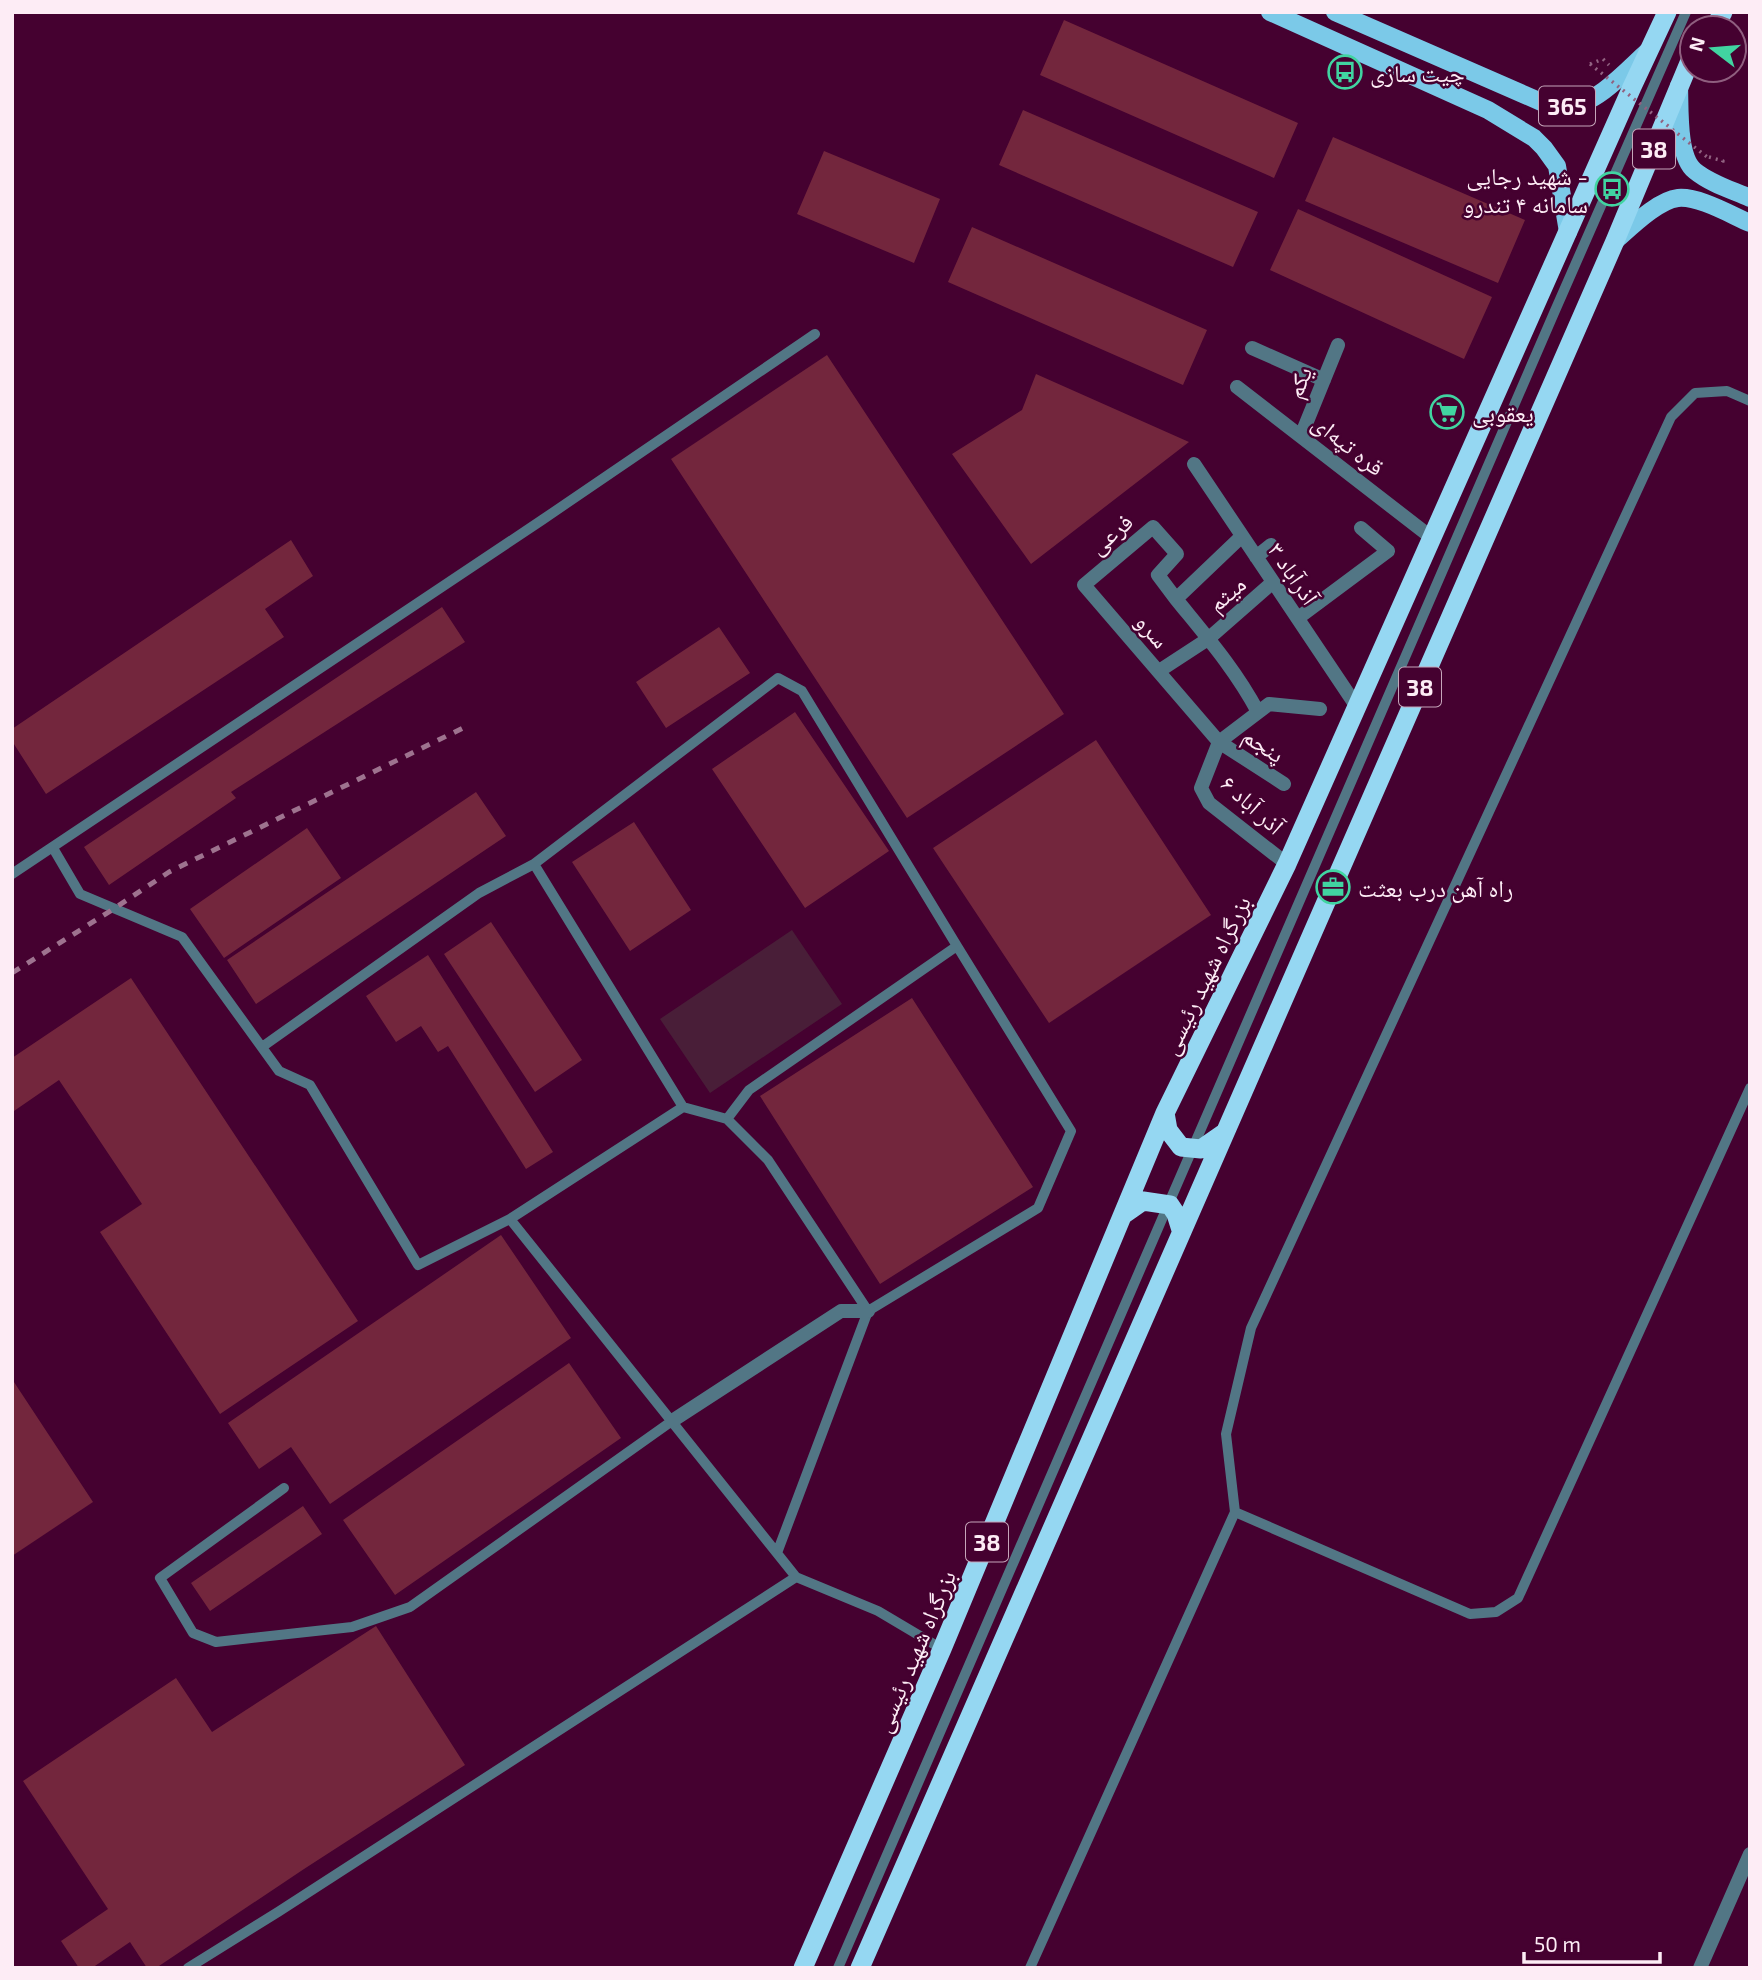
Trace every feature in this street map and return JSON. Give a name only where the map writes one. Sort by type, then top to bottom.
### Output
[{"type":"highway","name":"بزرگراه شهید رئیسی","points":[[803,1968],[942,1649],[1165,1113],[1287,864],[1632,87],[1652,48],[1665,12]]},
{"type":"highway","name":"38","points":[[860,1968],[1615,241],[1679,86]]},
{"type":"highway","points":[[1165,1113],[1168,1130],[1181,1147],[1201,1149],[1224,1133]]},
{"type":"highway","points":[[1122,1215],[1143,1201],[1170,1205],[1181,1230]]},
{"type":"main road","name":"365","points":[[1270,12],[1488,110],[1534,138],[1557,166],[1569,232]]},
{"type":"main road","name":"365","points":[[1335,12],[1548,105],[1572,106],[1586,102],[1626,72],[1652,48]]},
{"type":"main road","points":[[1679,86],[1681,146],[1692,170],[1750,198]]},
{"type":"main road","points":[[1615,241],[1653,209],[1677,198],[1704,202],[1750,223]]},
{"type":"street","name":"یکم","points":[[1301,436],[1338,345]]},
{"type":"street","points":[[1252,348],[1324,380]]},
{"type":"street","name":"قره تپه‌ای","points":[[1237,387],[1432,538]]},
{"type":"street","name":"۳ آذرآباد","points":[[1194,464],[1357,707]]},
{"type":"street","name":"فرعی","points":[[1084,585],[1153,527],[1177,554],[1158,575],[1176,598]]},
{"type":"street","points":[[1298,618],[1388,551],[1361,528]]},
{"type":"street","points":[[1242,536],[1176,598],[1242,683],[1258,712]]},
{"type":"street","points":[[1256,557],[1271,545]]},
{"type":"street","name":"میثم","points":[[1159,671],[1208,639],[1273,582]]},
{"type":"street","name":"سرو","points":[[1084,585],[1187,704]]},
{"type":"street","name":"آذر آباد ۶","points":[[1187,704],[1219,742],[1201,788],[1209,803],[1287,864]]},
{"type":"street","points":[[1219,742],[1269,704],[1320,709]]},
{"type":"street","name":"پنجم","points":[[1219,742],[1284,784]]},
{"type":"street","points":[[671,1421],[841,1311],[868,1311]]},
{"type":"street","points":[[1700,1968],[1750,1854]]},
{"type":"lane","points":[[838,1968],[1686,12]]},
{"type":"lane","points":[[12,874],[815,334]]},
{"type":"lane","points":[[1030,1968],[1235,1512],[1226,1434],[1251,1328],[1671,417],[1695,393],[1727,391],[1750,401]]},
{"type":"lane","points":[[262,1047],[479,893],[534,864],[778,678],[802,691],[1072,1131],[1038,1208],[868,1311],[777,1553]]},
{"type":"lane","points":[[53,848],[80,894],[183,937],[279,1071],[310,1085],[418,1265],[510,1219],[683,1107]]},
{"type":"lane","points":[[534,864],[683,1107],[727,1119],[768,1160],[868,1311]]},
{"type":"lane","points":[[727,1119],[749,1090],[957,946]]},
{"type":"lane","points":[[1235,1512],[1470,1614],[1496,1612],[1518,1598],[1750,1088]]},
{"type":"lane","points":[[510,1219],[796,1577],[878,1611],[942,1649]]},
{"type":"lane","points":[[284,1488],[160,1578],[193,1633],[216,1642],[352,1627],[410,1607],[671,1421]]},
{"type":"lane","points":[[188,1968],[796,1577]]},
{"type":"path","points":[[1603,59],[1590,64],[1707,157],[1723,161]]},
{"type":"shaded area","points":[[792,930],[842,1004],[710,1093],[660,1019]]},
{"type":"building","points":[[1064,20],[1298,123],[1274,178],[1040,75]]},
{"type":"building","points":[[1023,110],[1258,212],[1233,267],[999,165]]},
{"type":"building","points":[[1333,137],[1525,220],[1498,283],[1305,201]]},
{"type":"building","points":[[824,151],[940,199],[914,263],[797,214]]},
{"type":"building","points":[[1298,209],[1492,297],[1464,359],[1270,270]]},
{"type":"building","points":[[972,227],[1207,330],[1183,385],[948,282]]},
{"type":"building","points":[[827,355],[1064,714],[907,818],[671,459]]},
{"type":"building","points":[[1036,374],[1189,442],[1031,564],[952,454],[1022,410]]},
{"type":"building","points":[[291,540],[313,576],[265,609],[284,637],[46,794],[12,741],[12,729]]},
{"type":"building","points":[[442,607],[465,642],[231,792],[236,798],[109,885],[84,847]]},
{"type":"building","points":[[719,627],[750,673],[666,728],[636,682]]},
{"type":"building","points":[[795,712],[889,851],[805,908],[712,769]]},
{"type":"building","points":[[1096,740],[1211,915],[1049,1023],[933,848]]},
{"type":"building","points":[[476,792],[506,836],[256,1004],[227,960]]},
{"type":"building","points":[[634,822],[691,910],[630,951],[572,862]]},
{"type":"building","points":[[307,828],[341,878],[224,958],[190,909]]},
{"type":"building","points":[[491,922],[582,1060],[535,1092],[444,954]]},
{"type":"building","points":[[428,955],[553,1152],[526,1169],[448,1046],[438,1052],[421,1026],[396,1042],[366,996]]},
{"type":"building","points":[[131,978],[358,1321],[220,1414],[100,1232],[142,1204],[59,1080],[14,1111],[12,1109],[12,1058]]},
{"type":"building","points":[[912,998],[1033,1187],[880,1284],[760,1096]]},
{"type":"building","points":[[501,1235],[571,1338],[330,1504],[291,1447],[259,1469],[228,1423]]},
{"type":"building","points":[[569,1363],[621,1438],[395,1595],[343,1520]]},
{"type":"building","points":[[12,1379],[93,1502],[12,1556]]},
{"type":"building","points":[[303,1506],[322,1534],[210,1611],[191,1583]]},
{"type":"building","points":[[376,1626],[465,1765],[156,1968],[147,1968],[130,1942],[92,1968],[79,1968],[61,1941],[108,1909],[23,1781],[176,1678],[212,1732]]},
{"type":"railway","points":[[12,973],[169,872],[465,727]]},
{"type":"place","name":"چیت سازی","points":[[1345,72]]},
{"type":"place","name":"شهید رجایی - سامانه ۴ تندرو","points":[[1612,189]]},
{"type":"place","name":"یعقوبی","points":[[1447,412]]},
{"type":"place","name":"راه آهن درب بعثت","points":[[1333,887]]}]
